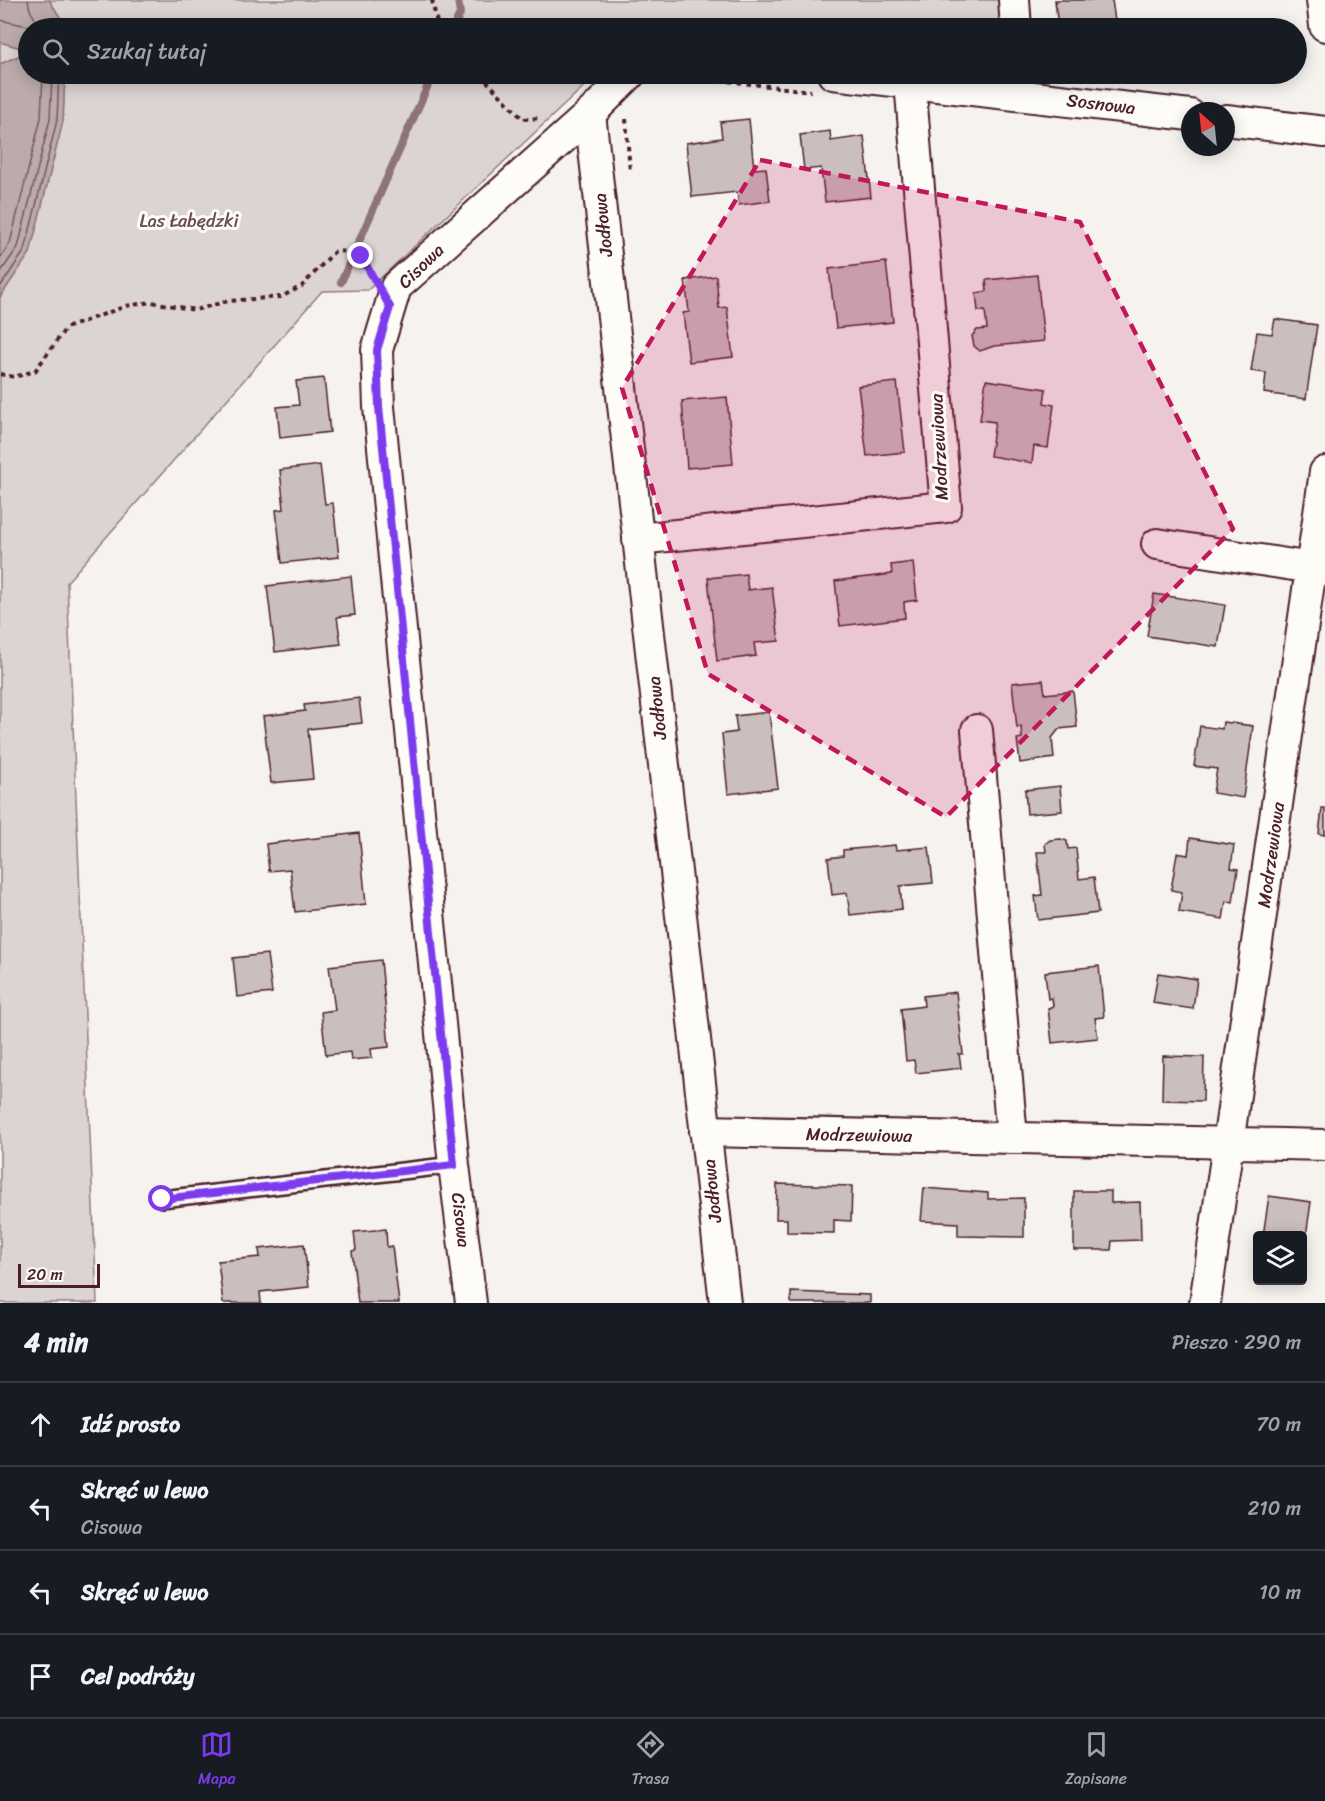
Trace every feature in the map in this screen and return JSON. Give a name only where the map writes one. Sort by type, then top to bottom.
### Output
[{"type":"street","points":[[1014,0],[1015,18]]},
{"type":"street","points":[[1322,0],[1325,26]]},
{"type":"street","points":[[590,114],[620,84]]},
{"type":"street","name":"Modrzewiowa","points":[[638,539],[946,507],[910,84]]},
{"type":"street","name":"Sosnowa","points":[[1021,84],[1181,113]]},
{"type":"street","name":"Cisowa","points":[[471,1303],[454,1165],[379,407],[377,350],[396,287],[590,114]]},
{"type":"street","name":"Jodłowa","points":[[590,114],[725,1303]]},
{"type":"street","points":[[1235,121],[1325,132]]},
{"type":"street","name":"Modrzewiowa","points":[[1205,1303],[1318,569],[1325,472]]},
{"type":"street","points":[[1157,544],[1318,569]]},
{"type":"street","points":[[977,730],[1012,1138]]},
{"type":"street","name":"Modrzewiowa","points":[[705,1131],[1325,1145]]},
{"type":"lane","points":[[162,1199],[454,1165]]},
{"type":"path","points":[[432,0],[436,18]]},
{"type":"path","points":[[490,84],[523,119],[545,117]]},
{"type":"path","points":[[0,374],[14,377],[35,371],[66,328],[126,306],[152,302],[195,310],[228,301],[281,297],[302,286],[335,251],[354,252],[361,256],[390,307]]},
{"type":"highlighted area","points":[[760,160],[1080,222],[1233,529],[946,817],[708,674],[622,388]]},
{"type":"green space","points":[[49,0],[1001,0],[1003,18],[61,18]]},
{"type":"green space","points":[[0,42],[18,47],[18,56],[0,64]]},
{"type":"green space","name":"Las Łabędzki","points":[[65,84],[586,84],[368,290],[322,291],[67,582],[97,1303],[0,1303],[0,297],[30,253],[63,121]]},
{"type":"water","points":[[0,0],[49,0],[61,18],[18,18],[18,47],[0,42]]},
{"type":"water","points":[[18,56],[18,84],[65,84],[63,121],[30,253],[0,297],[0,64]]},
{"type":"building","points":[[1055,0],[1112,0],[1115,18],[1057,18]]},
{"type":"building","points":[[749,119],[754,169],[766,168],[770,201],[739,205],[737,192],[692,197],[686,143],[722,138],[720,122]]},
{"type":"building","points":[[830,131],[831,141],[864,136],[871,197],[825,202],[821,168],[804,170],[800,135]]},
{"type":"building","points":[[886,262],[893,322],[836,328],[829,269]]},
{"type":"building","points":[[1037,275],[1044,341],[994,346],[980,351],[974,346],[972,336],[977,330],[987,329],[985,311],[978,311],[976,293],[987,291],[986,280]]},
{"type":"building","points":[[716,276],[719,308],[727,307],[733,357],[689,362],[683,313],[689,312],[685,280]]},
{"type":"building","points":[[1275,319],[1317,325],[1306,399],[1264,393],[1266,373],[1251,371],[1257,332],[1272,334]]},
{"type":"building","points":[[324,378],[330,432],[280,438],[277,407],[299,405],[296,381]]},
{"type":"building","points":[[986,380],[1046,389],[1044,403],[1054,405],[1048,448],[1034,446],[1032,463],[990,456],[995,422],[980,420]]},
{"type":"building","points":[[897,382],[905,452],[867,456],[858,386]]},
{"type":"building","points":[[727,397],[733,464],[687,468],[682,401]]},
{"type":"building","points":[[320,465],[325,504],[333,503],[339,557],[282,563],[276,510],[284,509],[280,470]]},
{"type":"building","points":[[913,562],[917,600],[904,602],[905,618],[840,626],[835,581],[892,574],[891,565]]},
{"type":"building","points":[[746,574],[748,590],[772,587],[779,641],[754,643],[756,656],[717,661],[708,578]]},
{"type":"building","points":[[351,576],[355,615],[337,617],[341,644],[275,652],[267,586]]},
{"type":"building","points":[[1154,594],[1225,605],[1218,647],[1147,636]]},
{"type":"building","points":[[1043,680],[1045,694],[1073,691],[1077,727],[1059,729],[1052,738],[1054,758],[1020,763],[1017,739],[1022,738],[1021,726],[1017,728],[1012,683]]},
{"type":"building","points":[[359,698],[362,723],[308,729],[313,779],[271,783],[263,716],[305,711],[304,705]]},
{"type":"building","points":[[769,712],[778,788],[728,794],[722,734],[737,732],[735,716]]},
{"type":"building","points":[[1223,722],[1253,726],[1243,798],[1213,793],[1217,769],[1194,766],[1200,726],[1222,729]]},
{"type":"building","points":[[1060,786],[1062,811],[1027,814],[1025,790]]},
{"type":"building","points":[[1322,808],[1325,808],[1325,835],[1319,834]]},
{"type":"building","points":[[359,833],[366,904],[295,912],[290,869],[269,871],[266,844]]},
{"type":"building","points":[[1190,838],[1234,845],[1231,868],[1238,869],[1233,902],[1226,901],[1223,919],[1179,912],[1182,892],[1171,890],[1177,853],[1188,855]]},
{"type":"building","points":[[1050,840],[1067,841],[1068,849],[1076,848],[1079,879],[1094,877],[1098,913],[1038,920],[1035,896],[1042,895],[1037,852],[1046,852],[1045,844]]},
{"type":"building","points":[[895,845],[896,850],[929,847],[933,883],[900,886],[902,909],[850,915],[847,893],[832,895],[828,858],[843,856],[843,850]]},
{"type":"building","points":[[267,954],[272,993],[237,997],[233,958]]},
{"type":"building","points":[[381,960],[389,1047],[371,1049],[372,1058],[351,1060],[350,1052],[326,1055],[321,1012],[335,1010],[329,966]]},
{"type":"building","points":[[1099,966],[1104,1017],[1095,1018],[1098,1038],[1052,1043],[1048,1008],[1053,1006],[1052,998],[1048,999],[1045,972]]},
{"type":"building","points":[[1158,973],[1197,979],[1193,1009],[1153,1003]]},
{"type":"building","points":[[956,992],[963,1054],[959,1054],[961,1068],[916,1073],[914,1060],[906,1061],[901,1009],[924,1006],[923,996]]},
{"type":"building","points":[[1163,1056],[1204,1057],[1203,1101],[1162,1100]]},
{"type":"building","points":[[777,1184],[852,1186],[851,1221],[834,1220],[834,1233],[787,1232],[787,1219],[776,1219]]},
{"type":"building","points":[[924,1188],[988,1193],[988,1199],[1024,1198],[1024,1237],[958,1236],[958,1223],[921,1221]]},
{"type":"building","points":[[1074,1191],[1111,1191],[1111,1203],[1140,1202],[1141,1240],[1112,1241],[1111,1250],[1074,1250]]},
{"type":"building","points":[[1269,1196],[1311,1202],[1307,1231],[1264,1231]]},
{"type":"building","points":[[386,1229],[387,1247],[392,1246],[399,1303],[358,1303],[352,1251],[356,1250],[354,1232]]},
{"type":"building","points":[[304,1244],[309,1287],[260,1292],[261,1303],[223,1303],[218,1261],[260,1257],[259,1249]]},
{"type":"building","points":[[791,1292],[870,1295],[870,1303],[791,1303]]},
{"type":"waterway","points":[[458,0],[460,14],[458,18]]},
{"type":"waterway","points":[[341,282],[429,84]]},
{"type":"route","points":[[162,1199],[454,1165],[379,407],[377,350],[390,307],[361,256]]}]
